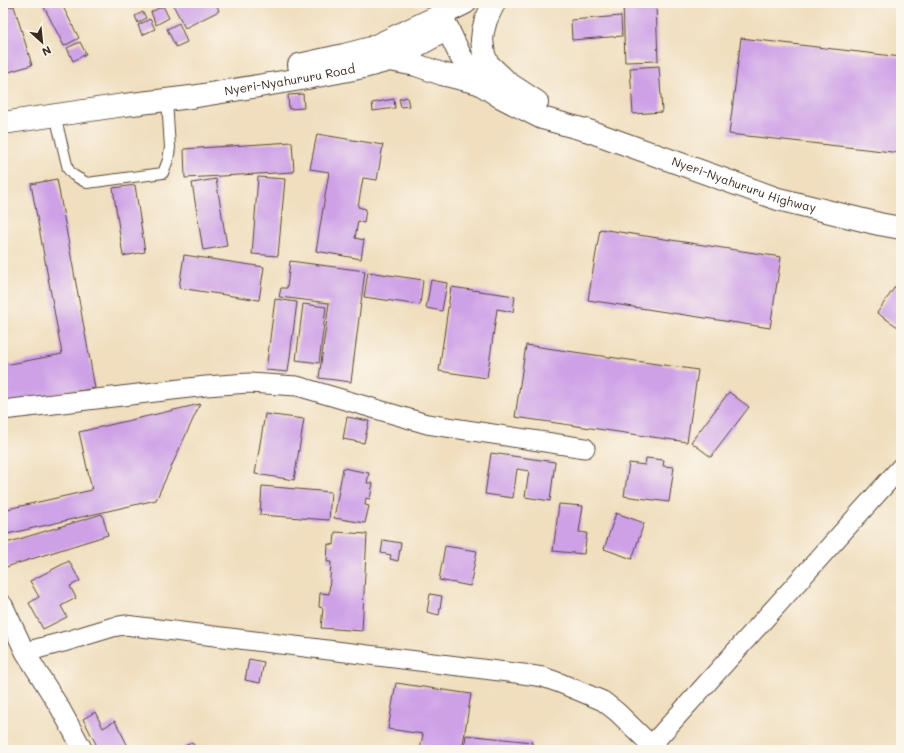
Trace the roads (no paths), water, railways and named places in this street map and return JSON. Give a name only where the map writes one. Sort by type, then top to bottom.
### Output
[{"type":"main road","points":[[444,22],[465,3]]},
{"type":"main road","points":[[444,22],[456,25],[494,3]]},
{"type":"main road","points":[[390,60],[416,65],[442,74],[483,73],[483,31],[486,20],[494,3]]},
{"type":"main road","name":"Nyeri-Nyahururu Road","points":[[3,123],[124,105],[191,97],[364,68],[390,60],[444,22]]},
{"type":"main road","name":"Nyeri-Nyahururu Road","points":[[124,105],[371,48],[444,22]]},
{"type":"main road","name":"Nyeri-Nyahururu Highway","points":[[444,22],[460,56],[467,67],[483,73],[499,96],[542,118],[589,131],[778,199],[878,224],[901,228]]},
{"type":"street","points":[[3,410],[206,386],[249,383],[297,386],[427,424],[585,448]]},
{"type":"street","points":[[25,652],[125,625],[543,677],[560,682],[603,701],[617,712],[649,747],[901,467]]},
{"type":"street","points":[[3,605],[25,652],[60,708],[83,750]]},
{"type":"lane","points":[[55,115],[68,169],[73,175],[86,183],[163,173],[168,160],[170,148],[167,100]]}]
